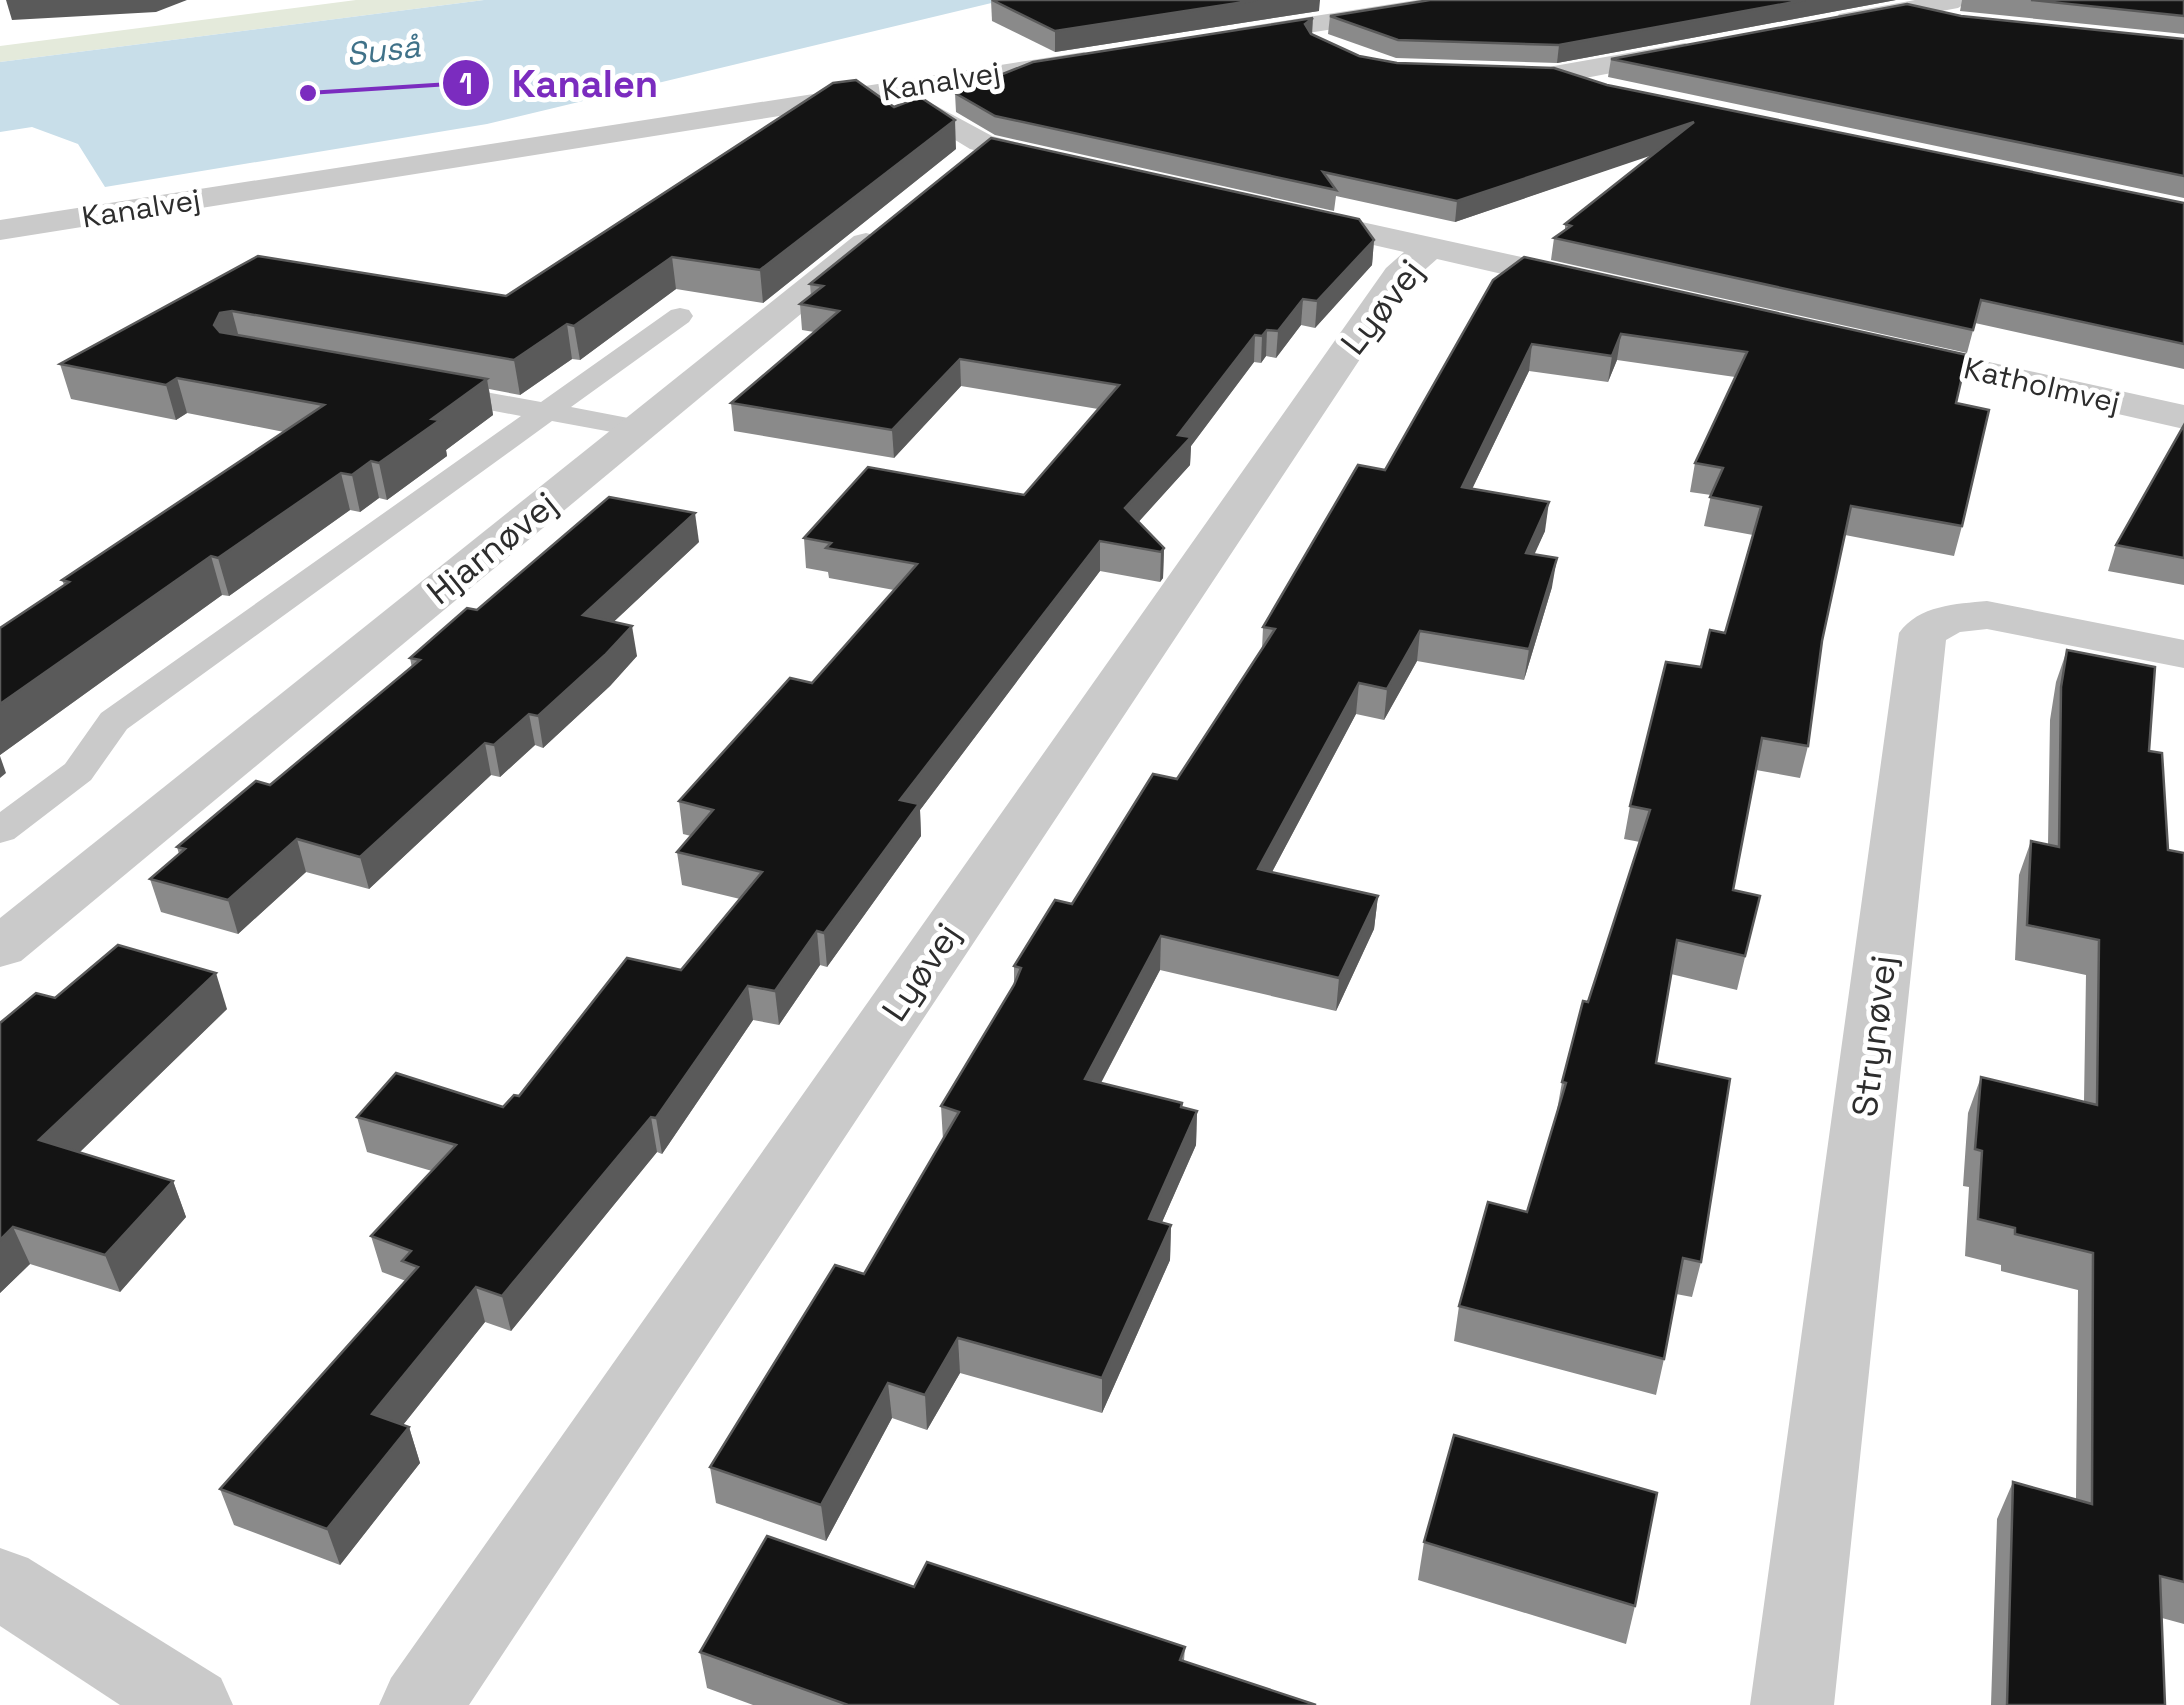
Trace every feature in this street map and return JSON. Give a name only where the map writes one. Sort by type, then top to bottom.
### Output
[{"type":"street","points":[[1213,40],[1467,0]]},
{"type":"street","points":[[1824,25],[1958,0]]},
{"type":"street","points":[[1901,10],[1976,24]]},
{"type":"street","points":[[1625,95],[1540,76],[1708,46]]},
{"type":"street","name":"Kanalvej","points":[[0,230],[1117,54]]},
{"type":"street","points":[[916,104],[957,135],[970,159],[1082,168]]},
{"type":"street","points":[[1256,208],[1620,290]]},
{"type":"street","name":"Hjarnøvej","points":[[0,948],[894,220]]},
{"type":"street","name":"Lyøvej","points":[[421,1705],[1398,275],[1430,248]]},
{"type":"street","name":"Katholmvej","points":[[1867,346],[2184,417]]},
{"type":"street","name":"Strynøvej","points":[[1792,1705],[1923,633],[1949,619],[1987,615],[2184,654]]},
{"type":"street","points":[[0,1583],[192,1705]]},
{"type":"lane","points":[[0,831],[78,772],[114,721],[680,316]]},
{"type":"lane","points":[[412,388],[639,428]]},
{"type":"green space","points":[[356,0],[484,0],[0,62],[0,46]]},
{"type":"water","name":"Suså","points":[[484,0],[1004,0],[487,124],[105,187],[78,144],[32,127],[0,132],[0,62]]},
{"type":"building","points":[[992,0],[1257,0],[1055,31]]},
{"type":"building","points":[[1430,0],[1805,0],[1559,45],[1398,40],[1330,16]]},
{"type":"building","points":[[2031,0],[2184,0],[2184,16]]},
{"type":"building","points":[[1907,4],[1961,16],[2184,39],[2184,176],[1611,59]]},
{"type":"building","points":[[1313,18],[1305,24],[1311,34],[1359,56],[1397,63],[1554,68],[1607,85],[2184,203],[2184,344],[1981,300],[1973,330],[1554,238],[1571,226],[1565,224],[1694,122],[1457,201],[1323,172],[1336,190],[995,116],[955,93],[1033,62]]},
{"type":"building","points":[[856,80],[894,107],[920,97],[955,120],[760,270],[672,257],[574,326],[567,324],[514,360],[232,311],[220,313],[214,325],[220,332],[487,379],[432,419],[440,420],[379,463],[371,461],[352,475],[341,473],[218,558],[211,556],[0,704],[0,628],[69,582],[62,580],[324,405],[177,378],[166,385],[60,364],[258,256],[506,296],[833,83]]},
{"type":"building","points":[[991,138],[1359,219],[1374,240],[1317,301],[1303,299],[1278,331],[1255,335],[1178,435],[1191,437],[1125,508],[1164,548],[1161,552],[1100,541],[900,800],[919,804],[824,933],[817,931],[775,991],[748,986],[656,1118],[651,1117],[502,1296],[476,1287],[372,1414],[409,1427],[327,1529],[220,1489],[418,1267],[402,1261],[411,1251],[371,1236],[456,1145],[357,1117],[396,1073],[503,1107],[514,1095],[519,1096],[627,958],[681,970],[762,872],[677,852],[713,810],[679,801],[790,678],[812,683],[917,564],[826,548],[831,543],[804,538],[868,467],[1024,495],[1119,385],[960,359],[892,430],[731,403],[839,311],[800,304],[823,286],[810,284]]},
{"type":"building","points":[[1524,257],[1967,355],[1956,403],[1989,410],[1962,526],[1851,506],[1822,641],[1808,746],[1762,738],[1733,890],[1760,896],[1745,956],[1677,940],[1656,1063],[1730,1079],[1701,1262],[1683,1258],[1664,1359],[1459,1306],[1488,1202],[1527,1212],[1566,1083],[1562,1082],[1583,1001],[1588,1002],[1650,810],[1630,806],[1666,662],[1701,667],[1710,630],[1725,633],[1761,507],[1710,497],[1723,468],[1695,463],[1747,352],[1621,334],[1612,356],[1532,344],[1462,487],[1549,502],[1526,553],[1557,558],[1529,649],[1420,631],[1387,689],[1359,683],[1258,869],[1378,896],[1339,978],[1161,936],[1085,1079],[1182,1103],[1181,1107],[1197,1111],[1149,1219],[1171,1225],[1102,1378],[958,1338],[925,1395],[888,1383],[821,1505],[710,1467],[835,1265],[864,1274],[959,1112],[941,1106],[1014,985],[1021,968],[1014,966],[1055,900],[1072,904],[1153,774],[1177,779],[1275,629],[1263,627],[1358,465],[1385,470],[1493,280]]},
{"type":"building","points":[[2184,425],[2184,558],[2116,545]]},
{"type":"building","points":[[609,497],[695,513],[583,615],[632,626],[538,716],[529,714],[494,745],[485,743],[360,857],[297,839],[228,900],[150,879],[185,849],[177,847],[256,781],[270,785],[420,660],[410,658],[467,608],[477,610]]},
{"type":"building","points":[[2067,650],[2155,667],[2149,751],[2162,753],[2168,850],[2184,853],[2184,1582],[2160,1576],[2165,1705],[2007,1705],[2013,1482],[2092,1504],[2093,1253],[2015,1234],[2015,1228],[1978,1219],[1982,1151],[1975,1149],[1981,1077],[2097,1105],[2099,940],[2027,925],[2031,841],[2059,847],[2061,687]]},
{"type":"building","points":[[118,945],[216,973],[39,1140],[173,1181],[105,1255],[13,1227],[0,1240],[0,1023],[36,993],[55,998]]},
{"type":"building","points":[[1454,1435],[1657,1493],[1635,1606],[1424,1542]]},
{"type":"building","points":[[767,1536],[914,1587],[927,1562],[1185,1647],[1180,1660],[1316,1705],[848,1705],[700,1652]]},
{"type":"place","name":"Kanalen","points":[[308,93]]}]
